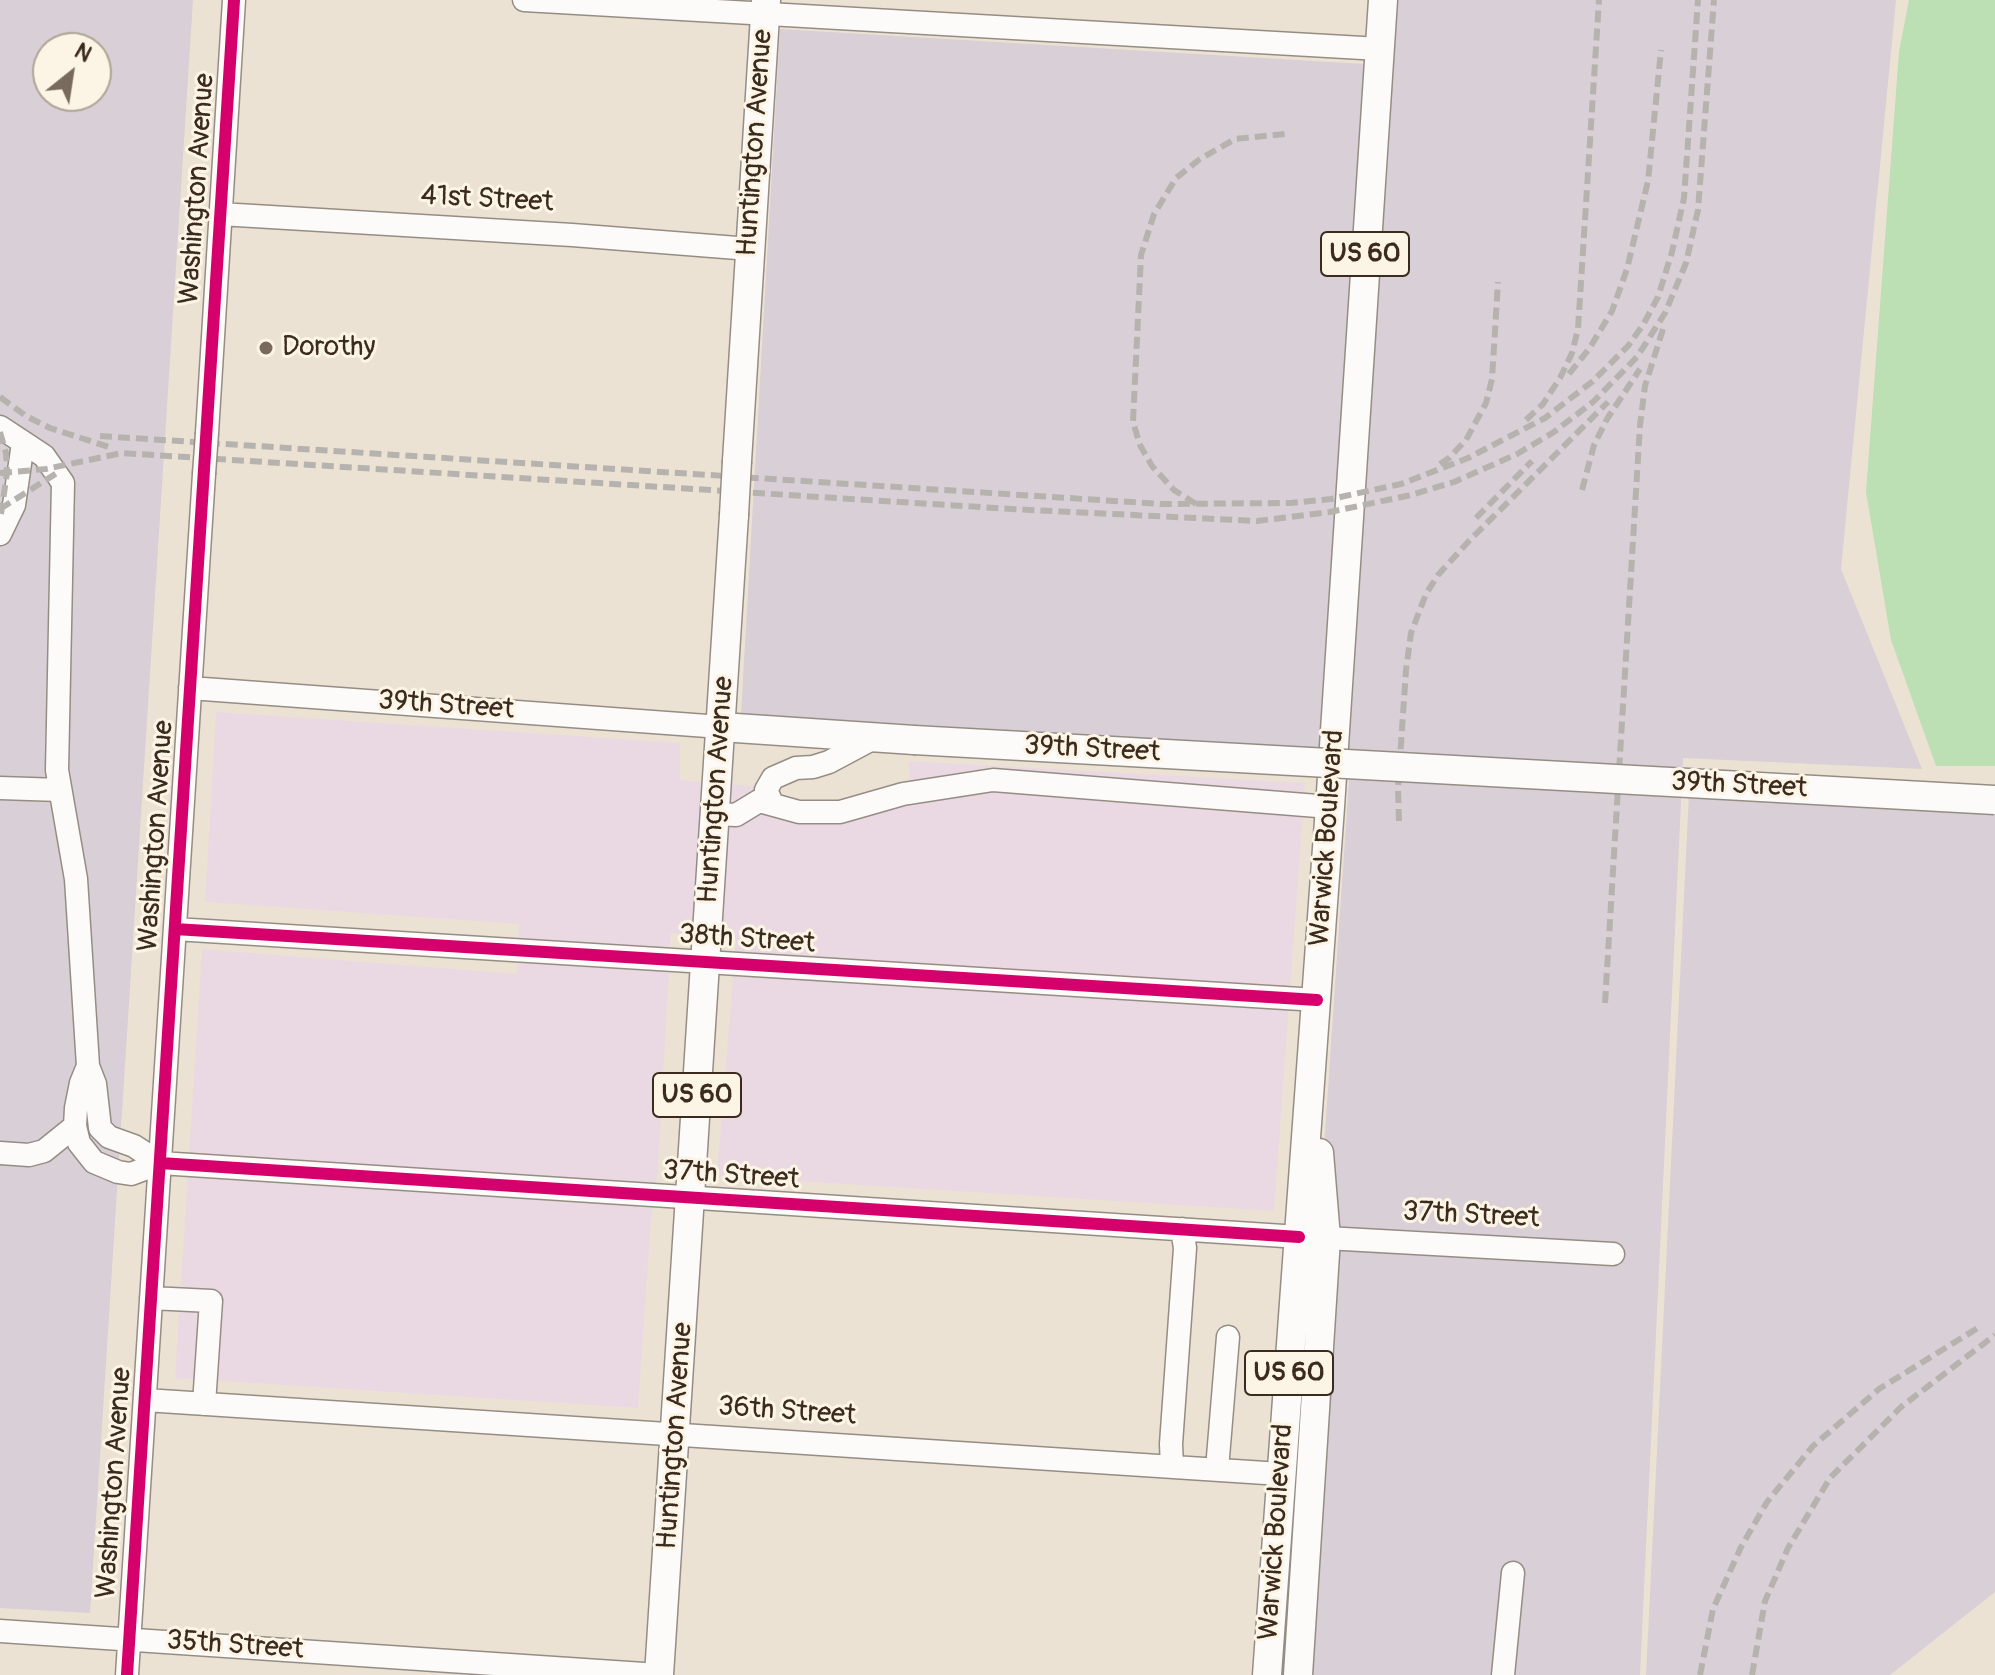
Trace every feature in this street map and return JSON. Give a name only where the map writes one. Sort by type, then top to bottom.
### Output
[{"type":"main road","name":"Warwick Boulevard","points":[[1267,1675],[1281,1474],[1313,1237],[1312,1071],[1383,0]]},
{"type":"main road","name":"Huntington Avenue","points":[[660,1675],[765,7]]},
{"type":"main road","name":"39th Street","points":[[721,727],[1995,800]]},
{"type":"main road","points":[[1298,1675],[1313,1237]]},
{"type":"street","name":"Washington Avenue","points":[[127,1675],[234,0]]},
{"type":"street","points":[[524,0],[765,7],[1380,49]]},
{"type":"street","name":"41st Street","points":[[220,214],[750,249]]},
{"type":"street","points":[[0,427],[44,456],[63,483],[57,770],[76,879],[88,1066],[95,1084],[100,1128],[109,1137],[134,1146],[160,1163]]},
{"type":"street","points":[[0,534],[14,505],[23,443]]},
{"type":"street","name":"39th Street","points":[[190,688],[721,727]]},
{"type":"street","points":[[772,803],[766,790],[780,773],[821,765],[874,738]]},
{"type":"street","points":[[715,814],[736,815],[759,801],[799,812],[840,812],[903,794],[993,780],[1330,807]]},
{"type":"street","points":[[0,788],[60,790]]},
{"type":"street","name":"38th Street","points":[[175,929],[1317,1000]]},
{"type":"street","points":[[88,1066],[81,1083],[75,1126],[79,1143],[94,1162],[106,1169],[131,1174],[160,1163]]},
{"type":"street","points":[[0,1153],[29,1155],[44,1151],[75,1126]]},
{"type":"street","name":"37th Street","points":[[160,1163],[1613,1254]]},
{"type":"street","points":[[1172,1467],[1185,1248],[1182,1229]]},
{"type":"street","points":[[151,1298],[211,1301],[204,1404]]},
{"type":"street","points":[[1217,1469],[1228,1337]]},
{"type":"street","name":"36th Street","points":[[145,1400],[1281,1474]]},
{"type":"street","points":[[1503,1675],[1513,1573]]},
{"type":"street","name":"35th Street","points":[[0,1631],[660,1675]]},
{"type":"shaded area","points":[[0,0],[193,0],[90,1613],[0,1608]]},
{"type":"shaded area","points":[[1370,0],[1896,0],[1841,569],[1922,769],[1683,758],[1640,1675],[1288,1675],[1351,751],[741,714],[780,29],[1364,64]]},
{"type":"shaded area","points":[[216,712],[680,743],[680,780],[753,786],[787,801],[818,807],[911,784],[908,761],[1305,783],[1274,1211],[717,1176],[736,938],[671,933],[658,1170],[651,1220],[638,1408],[175,1378],[202,949],[517,974],[519,924],[205,902]]},
{"type":"shaded area","points":[[1689,794],[1995,813],[1995,1592],[1890,1675],[1646,1675]]},
{"type":"green space","points":[[1909,0],[1995,0],[1995,766],[1936,766],[1891,640],[1866,492],[1899,52]]},
{"type":"railway","points":[[1526,420],[1543,404],[1560,378],[1572,353],[1578,329],[1599,0]]},
{"type":"railway","points":[[100,436],[1162,504],[1291,503],[1331,499],[1401,484],[1468,458],[1545,418],[1593,381],[1628,346],[1643,325],[1658,297],[1684,198],[1698,0]]},
{"type":"railway","points":[[0,473],[46,469],[122,453],[1011,509],[1257,521],[1330,512],[1411,495],[1454,482],[1517,454],[1554,432],[1593,402],[1637,357],[1665,313],[1686,263],[1698,210],[1714,0]]},
{"type":"railway","points":[[1569,374],[1589,349],[1612,311],[1627,269],[1648,181],[1661,50]]},
{"type":"railway","points":[[1196,504],[1174,490],[1152,466],[1140,445],[1133,422],[1141,255],[1154,214],[1176,178],[1200,159],[1235,139],[1285,134]]},
{"type":"railway","points":[[1440,464],[1466,440],[1486,403],[1492,379],[1498,282]]},
{"type":"railway","points":[[1605,1003],[1640,425],[1645,386],[1663,329]]},
{"type":"railway","points":[[1582,490],[1594,445],[1640,369]]},
{"type":"railway","points":[[0,397],[26,416],[50,428],[112,448]]},
{"type":"railway","points":[[1399,821],[1398,788],[1406,670],[1411,633],[1426,594],[1438,575],[1468,542],[1608,402]]},
{"type":"railway","points":[[0,432],[7,473],[1,514]]},
{"type":"railway","points":[[1476,518],[1532,461]]},
{"type":"railway","points":[[0,509],[60,471]]},
{"type":"railway","points":[[1700,1675],[1713,1609],[1741,1547],[1767,1502],[1813,1446],[1879,1389],[1981,1326]]},
{"type":"railway","points":[[1752,1675],[1765,1601],[1788,1548],[1830,1478],[1901,1407],[1995,1335]]},
{"type":"cycle path","points":[[127,1675],[234,0]]},
{"type":"cycle path","points":[[175,929],[1317,1000]]},
{"type":"cycle path","points":[[160,1163],[1299,1237]]},
{"type":"place","name":"Dorothy","points":[[266,348]]}]
